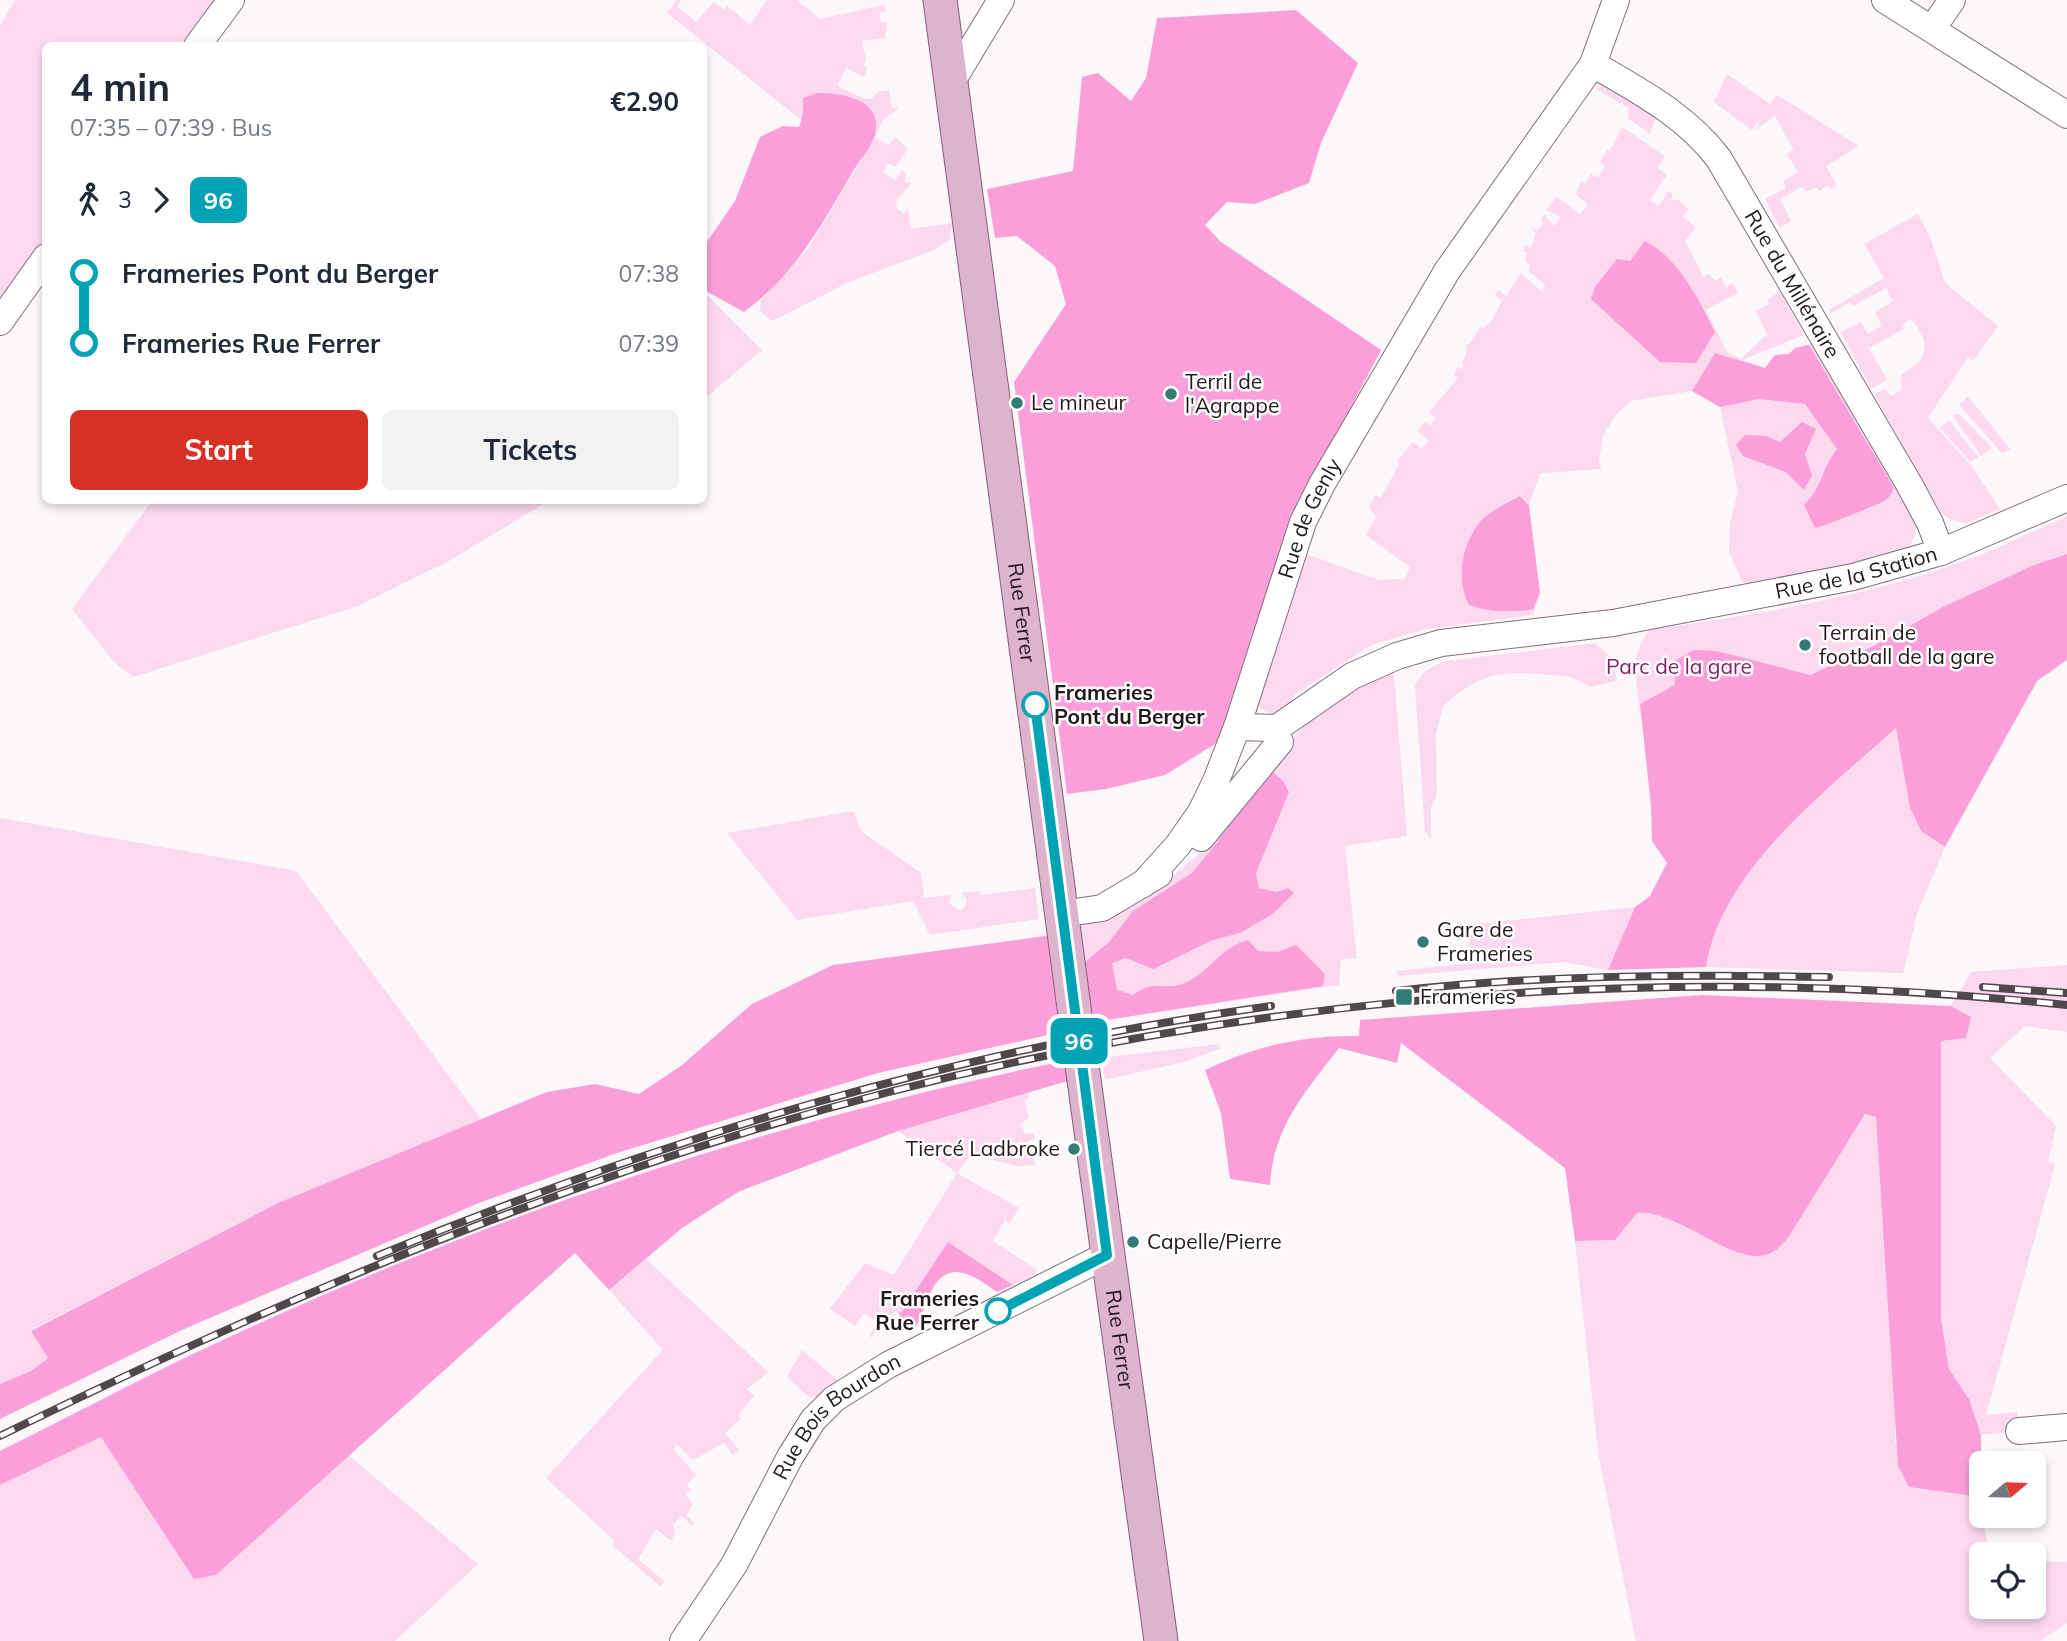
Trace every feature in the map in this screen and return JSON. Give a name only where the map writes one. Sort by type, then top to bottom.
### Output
[{"type":"main road","name":"Rue Ferrer","points":[[940,0],[1161,1641]]},
{"type":"street","points":[[200,42],[231,0]]},
{"type":"street","points":[[951,83],[1001,0]]},
{"type":"street","name":"Rue de Genly","points":[[1143,884],[1178,845],[1202,812],[1233,739],[1299,535],[1322,484],[1447,271],[1593,64],[1616,0]]},
{"type":"street","points":[[1885,0],[2067,115]]},
{"type":"street","points":[[1932,29],[1952,0]]},
{"type":"street","name":"Rue du Millénaire","points":[[1593,64],[1671,110],[1704,138],[1719,159],[1930,523],[1941,552]]},
{"type":"street","points":[[0,322],[42,263]]},
{"type":"street","name":"Rue de la Station","points":[[1320,697],[1352,676],[1397,656],[1441,643],[1636,619],[1853,577],[1941,552],[2067,498]]},
{"type":"street","points":[[1280,742],[1264,755],[1251,758],[1233,739],[1276,727],[1320,697]]},
{"type":"street","points":[[1062,914],[1102,908],[1143,884],[1197,844],[1320,697]]},
{"type":"street","name":"Rue Bois Bourdon","points":[[683,1641],[734,1565],[790,1457],[813,1420],[834,1399],[888,1365],[1107,1255]]},
{"type":"street","points":[[2019,1431],[2067,1427]]},
{"type":"green space","points":[[15,0],[222,0],[191,42],[42,42],[42,249],[0,308],[0,26]]},
{"type":"green space","points":[[677,0],[681,0],[677,6],[696,22],[714,2],[724,10],[727,6],[750,25],[767,0],[797,0],[820,19],[884,5],[886,11],[879,13],[881,22],[887,22],[885,38],[862,41],[866,60],[863,65],[867,68],[864,77],[846,68],[837,86],[865,99],[873,98],[877,92],[889,90],[892,108],[899,108],[883,120],[875,138],[889,145],[895,137],[908,149],[895,167],[888,163],[883,173],[896,180],[902,170],[905,173],[905,182],[912,183],[895,202],[898,210],[904,213],[908,209],[911,229],[952,223],[950,240],[934,250],[849,282],[772,321],[760,311],[761,300],[807,250],[874,139],[811,103],[800,119],[707,45],[707,42],[703,42],[667,13]]},
{"type":"green space","points":[[1296,10],[1358,63],[1321,143],[1309,183],[1255,204],[1227,202],[1205,225],[1221,242],[1381,350],[1299,506],[1220,741],[1165,775],[1106,789],[1067,794],[1014,382],[1066,304],[1055,266],[1017,236],[995,238],[987,189],[1073,171],[1082,77],[1098,73],[1131,101],[1146,78],[1157,18]]},
{"type":"green space","points":[[1727,74],[1770,104],[1777,95],[1859,146],[1826,166],[1837,186],[1831,189],[1828,185],[1819,191],[1816,187],[1806,192],[1802,187],[1780,199],[1791,221],[1780,228],[1765,199],[1786,188],[1783,181],[1798,172],[1787,154],[1794,150],[1775,116],[1755,130],[1762,117],[1752,130],[1714,102]]},
{"type":"green space","points":[[1602,86],[1656,118],[1650,134],[1629,119],[1628,108],[1595,88]]},
{"type":"green space","points":[[817,93],[841,95],[857,100],[874,115],[876,131],[870,146],[805,249],[778,283],[744,312],[707,292],[707,242],[735,201],[760,137],[783,126],[799,127],[803,114],[803,98]]},
{"type":"green space","points":[[1622,127],[1665,156],[1658,168],[1667,175],[1650,200],[1659,206],[1668,191],[1673,194],[1671,200],[1678,200],[1688,209],[1683,217],[1696,227],[1685,241],[1703,276],[1710,274],[1714,281],[1721,278],[1726,287],[1733,283],[1738,293],[1706,310],[1727,352],[1741,359],[1767,334],[1756,311],[1769,304],[1768,299],[1780,292],[1804,335],[1742,360],[1765,368],[1775,355],[1789,354],[1795,348],[1812,343],[1917,522],[1912,541],[1908,547],[1897,553],[1879,559],[1744,585],[1729,552],[1730,523],[1738,492],[1720,407],[1692,391],[1631,401],[1617,413],[1603,435],[1599,460],[1601,469],[1540,473],[1529,506],[1540,593],[1533,615],[1426,629],[1371,645],[1294,695],[1287,709],[1275,716],[1257,706],[1305,554],[1379,580],[1405,579],[1410,567],[1366,535],[1376,517],[1369,507],[1375,495],[1381,498],[1399,464],[1397,461],[1413,442],[1421,449],[1429,441],[1417,431],[1425,422],[1430,426],[1436,418],[1429,412],[1458,378],[1454,374],[1458,367],[1462,369],[1464,366],[1462,363],[1467,351],[1466,344],[1469,345],[1480,327],[1483,329],[1493,319],[1502,301],[1495,295],[1498,290],[1506,296],[1521,273],[1541,291],[1546,285],[1528,271],[1530,266],[1525,260],[1528,253],[1523,250],[1525,245],[1531,248],[1536,234],[1529,225],[1537,231],[1544,223],[1541,219],[1544,214],[1554,226],[1561,217],[1546,210],[1557,197],[1580,214],[1588,204],[1576,195],[1581,181],[1585,184],[1591,174],[1598,178],[1605,166],[1600,162],[1607,150],[1610,151]]},
{"type":"green space","points":[[1918,214],[1931,239],[1945,283],[1998,326],[1973,361],[1968,357],[1928,418],[1970,464],[2000,509],[1967,523],[1952,520],[1942,514],[1874,394],[1885,389],[1891,396],[1902,390],[1901,376],[1923,357],[1923,339],[1918,327],[1910,319],[1902,325],[1904,329],[1869,348],[1887,380],[1871,389],[1841,332],[1861,322],[1868,334],[1882,326],[1875,312],[1893,302],[1886,288],[1853,306],[1850,302],[1830,314],[1829,310],[1884,278],[1864,244]]},
{"type":"green space","points":[[1645,241],[1678,269],[1695,293],[1715,332],[1696,363],[1660,362],[1591,299],[1595,287],[1617,259],[1630,261]]},
{"type":"green space","points":[[707,295],[762,350],[707,396]]},
{"type":"green space","points":[[1809,345],[1894,488],[1887,499],[1880,503],[1815,528],[1804,505],[1815,491],[1837,449],[1805,404],[1759,399],[1720,407],[1692,391],[1715,353],[1765,368],[1775,355],[1789,354],[1795,348]]},
{"type":"green space","points":[[1968,396],[2010,449],[2002,453],[1959,405]]},
{"type":"green space","points":[[1958,413],[1992,448],[1981,456],[1953,416]]},
{"type":"green space","points":[[1949,420],[1978,457],[1970,462],[1940,428]]},
{"type":"green space","points":[[1802,422],[1816,429],[1805,454],[1812,475],[1804,490],[1786,472],[1743,456],[1736,445],[1745,435],[1766,436],[1780,442]]},
{"type":"green space","points":[[1520,496],[1529,506],[1540,593],[1533,609],[1501,611],[1469,605],[1462,574],[1468,542],[1483,519]]},
{"type":"green space","points":[[150,504],[543,504],[449,561],[358,606],[133,677],[113,661],[72,609]]},
{"type":"green space","name":"Parc de la gare","points":[[2067,517],[2067,554],[1969,595],[1810,675],[1807,687],[1641,717],[1636,660],[1638,649],[1650,630],[1816,602],[1898,582],[1978,556]]},
{"type":"green space","points":[[2067,554],[2067,660],[2037,681],[1945,847],[1921,831],[1910,808],[1896,728],[1809,806],[1755,865],[1733,897],[1716,931],[1706,967],[1608,970],[1635,907],[1650,896],[1667,863],[1652,841],[1640,704],[1675,685],[1674,661],[1694,650],[1717,651],[1810,675],[1871,647],[1947,605],[2034,565]]},
{"type":"green space","points":[[1595,643],[1611,657],[1617,681],[1590,687],[1579,680],[1566,677],[1504,674],[1469,686],[1443,706],[1436,735],[1437,795],[1431,807],[1431,838],[1425,832],[1415,685],[1422,676],[1428,669],[1447,661]]},
{"type":"green space","points":[[1393,664],[1407,836],[1345,846],[1357,958],[1341,960],[1339,985],[1094,1022],[1079,921],[1125,906],[1174,875],[1199,854],[1319,707]]},
{"type":"green space","points":[[1897,728],[1910,808],[1921,831],[1945,847],[1918,911],[1903,973],[1706,967],[1716,930],[1733,896],[1755,864],[1809,806]]},
{"type":"green space","points":[[1268,768],[1283,781],[1289,792],[1256,873],[1259,888],[1277,892],[1288,888],[1294,893],[1274,913],[1240,933],[1213,940],[1153,969],[1126,958],[1112,963],[1117,990],[1133,995],[1148,987],[1185,983],[1229,949],[1248,940],[1258,951],[1278,952],[1296,945],[1325,974],[1323,986],[1094,1022],[1084,963],[1109,942],[1133,911],[1192,873],[1216,844]]},
{"type":"green space","points":[[853,811],[862,832],[921,873],[924,898],[951,895],[949,903],[958,910],[964,908],[967,900],[962,893],[979,891],[980,895],[1035,888],[1039,919],[930,935],[913,901],[797,920],[727,833]]},
{"type":"green space","points":[[0,818],[296,871],[481,1119],[278,1203],[31,1330],[49,1358],[31,1371],[0,1384]]},
{"type":"green space","points":[[1635,907],[1608,970],[1564,962],[1398,976],[1397,971],[1471,963],[1467,925]]},
{"type":"green space","points":[[1052,935],[1066,1031],[878,1073],[617,1153],[479,1203],[184,1329],[0,1419],[0,1384],[31,1371],[48,1358],[31,1331],[278,1203],[547,1092],[595,1084],[639,1094],[682,1065],[752,1004],[833,965]]},
{"type":"green space","points":[[2067,965],[2067,1032],[2025,1026],[1990,1058],[2056,1126],[2048,1162],[2055,1164],[1986,1415],[2017,1412],[2019,1431],[1981,1435],[1969,1399],[1949,1369],[1941,1319],[1941,1041],[1966,1038],[1970,1017],[1951,1006],[1971,972]]},
{"type":"green space","points":[[1702,995],[1951,1006],[1971,1017],[1966,1038],[1941,1041],[1941,1319],[1949,1369],[1969,1399],[1981,1435],[1981,1451],[1969,1451],[1969,1497],[1909,1487],[1898,1466],[1876,1117],[1865,1114],[1788,1238],[1773,1252],[1757,1256],[1724,1247],[1654,1214],[1637,1213],[1615,1240],[1575,1241],[1565,1168],[1401,1043],[1397,1063],[1339,1048],[1303,1095],[1284,1128],[1272,1164],[1270,1185],[1230,1179],[1221,1113],[1205,1070],[1261,1048],[1299,1040],[1359,1036],[1360,1020]]},
{"type":"green space","points":[[1219,1044],[1221,1048],[1187,1061],[1105,1080],[1102,1058]]},
{"type":"green space","points":[[1069,1060],[1071,1080],[898,1131],[738,1192],[682,1228],[609,1290],[575,1253],[216,1575],[194,1579],[101,1437],[0,1485],[0,1451],[195,1353],[407,1260],[515,1218],[733,1145],[844,1113]]},
{"type":"green space","points":[[1028,1092],[1029,1098],[1025,1100],[1029,1118],[1020,1124],[1025,1134],[1033,1133],[1035,1139],[1028,1141],[1036,1165],[1017,1166],[971,1154],[957,1173],[898,1131]]},
{"type":"green space","points":[[1865,1114],[1876,1117],[1895,1391],[1895,1441],[1909,1487],[1966,1495],[1969,1497],[1969,1528],[1984,1528],[1987,1542],[1969,1542],[1969,1619],[2046,1619],[2046,1561],[2067,1562],[2067,1623],[2040,1641],[1636,1641],[1598,1452],[1575,1241],[1615,1240],[1637,1213],[1651,1212],[1771,1253],[1788,1238]]},
{"type":"green space","points":[[957,1173],[1019,1208],[1010,1223],[1005,1220],[993,1241],[1037,1270],[1033,1276],[1013,1285],[948,1243],[901,1313],[896,1311],[869,1339],[877,1321],[864,1313],[855,1326],[830,1309],[865,1263],[894,1275]]},
{"type":"green space","points":[[948,1242],[1013,1285],[997,1292],[965,1274],[947,1274],[933,1289],[911,1332],[897,1311],[901,1313]]},
{"type":"green space","points":[[646,1259],[768,1372],[747,1389],[754,1396],[738,1415],[741,1419],[725,1433],[739,1450],[733,1455],[724,1443],[692,1460],[677,1444],[673,1449],[696,1475],[687,1484],[691,1490],[685,1494],[693,1504],[686,1515],[694,1523],[692,1526],[682,1516],[673,1524],[675,1533],[671,1541],[656,1529],[638,1559],[664,1581],[661,1587],[612,1545],[615,1541],[546,1478],[663,1350],[609,1290]]},
{"type":"green space","points":[[802,1350],[839,1381],[818,1400],[814,1395],[810,1398],[787,1377]]},
{"type":"green space","points":[[101,1437],[216,1575],[347,1454],[478,1564],[395,1641],[0,1641],[0,1485]]},
{"type":"railway","points":[[1396,991],[1612,977],[1829,977]]},
{"type":"railway","points":[[0,1436],[275,1309],[462,1231],[556,1196],[747,1132],[908,1087],[1070,1051],[1235,1022],[1401,1002],[1567,990],[1734,987],[1901,992],[2067,1005]]},
{"type":"railway","points":[[1983,987],[2067,993]]},
{"type":"railway","points":[[377,1256],[595,1172],[816,1102],[1040,1047],[1155,1024],[1271,1006]]},
{"type":"bus line","name":"96","points":[[998,1311],[1107,1255],[1035,705]]},
{"type":"place","name":"Terril de l'Agrappe","points":[[1171,394]]},
{"type":"place","name":"Le mineur","points":[[1017,403]]},
{"type":"place","name":"Terrain de football de la gare","points":[[1805,645]]},
{"type":"place","name":"Frameries Pont du Berger","points":[[1035,705]]},
{"type":"place","name":"Gare de Frameries","points":[[1423,942]]},
{"type":"place","name":"Frameries","points":[[1404,997]]},
{"type":"place","name":"Tiercé Ladbroke","points":[[1074,1149]]},
{"type":"place","name":"Capelle/Pierre","points":[[1133,1242]]},
{"type":"place","name":"Frameries Rue Ferrer","points":[[998,1311]]}]
